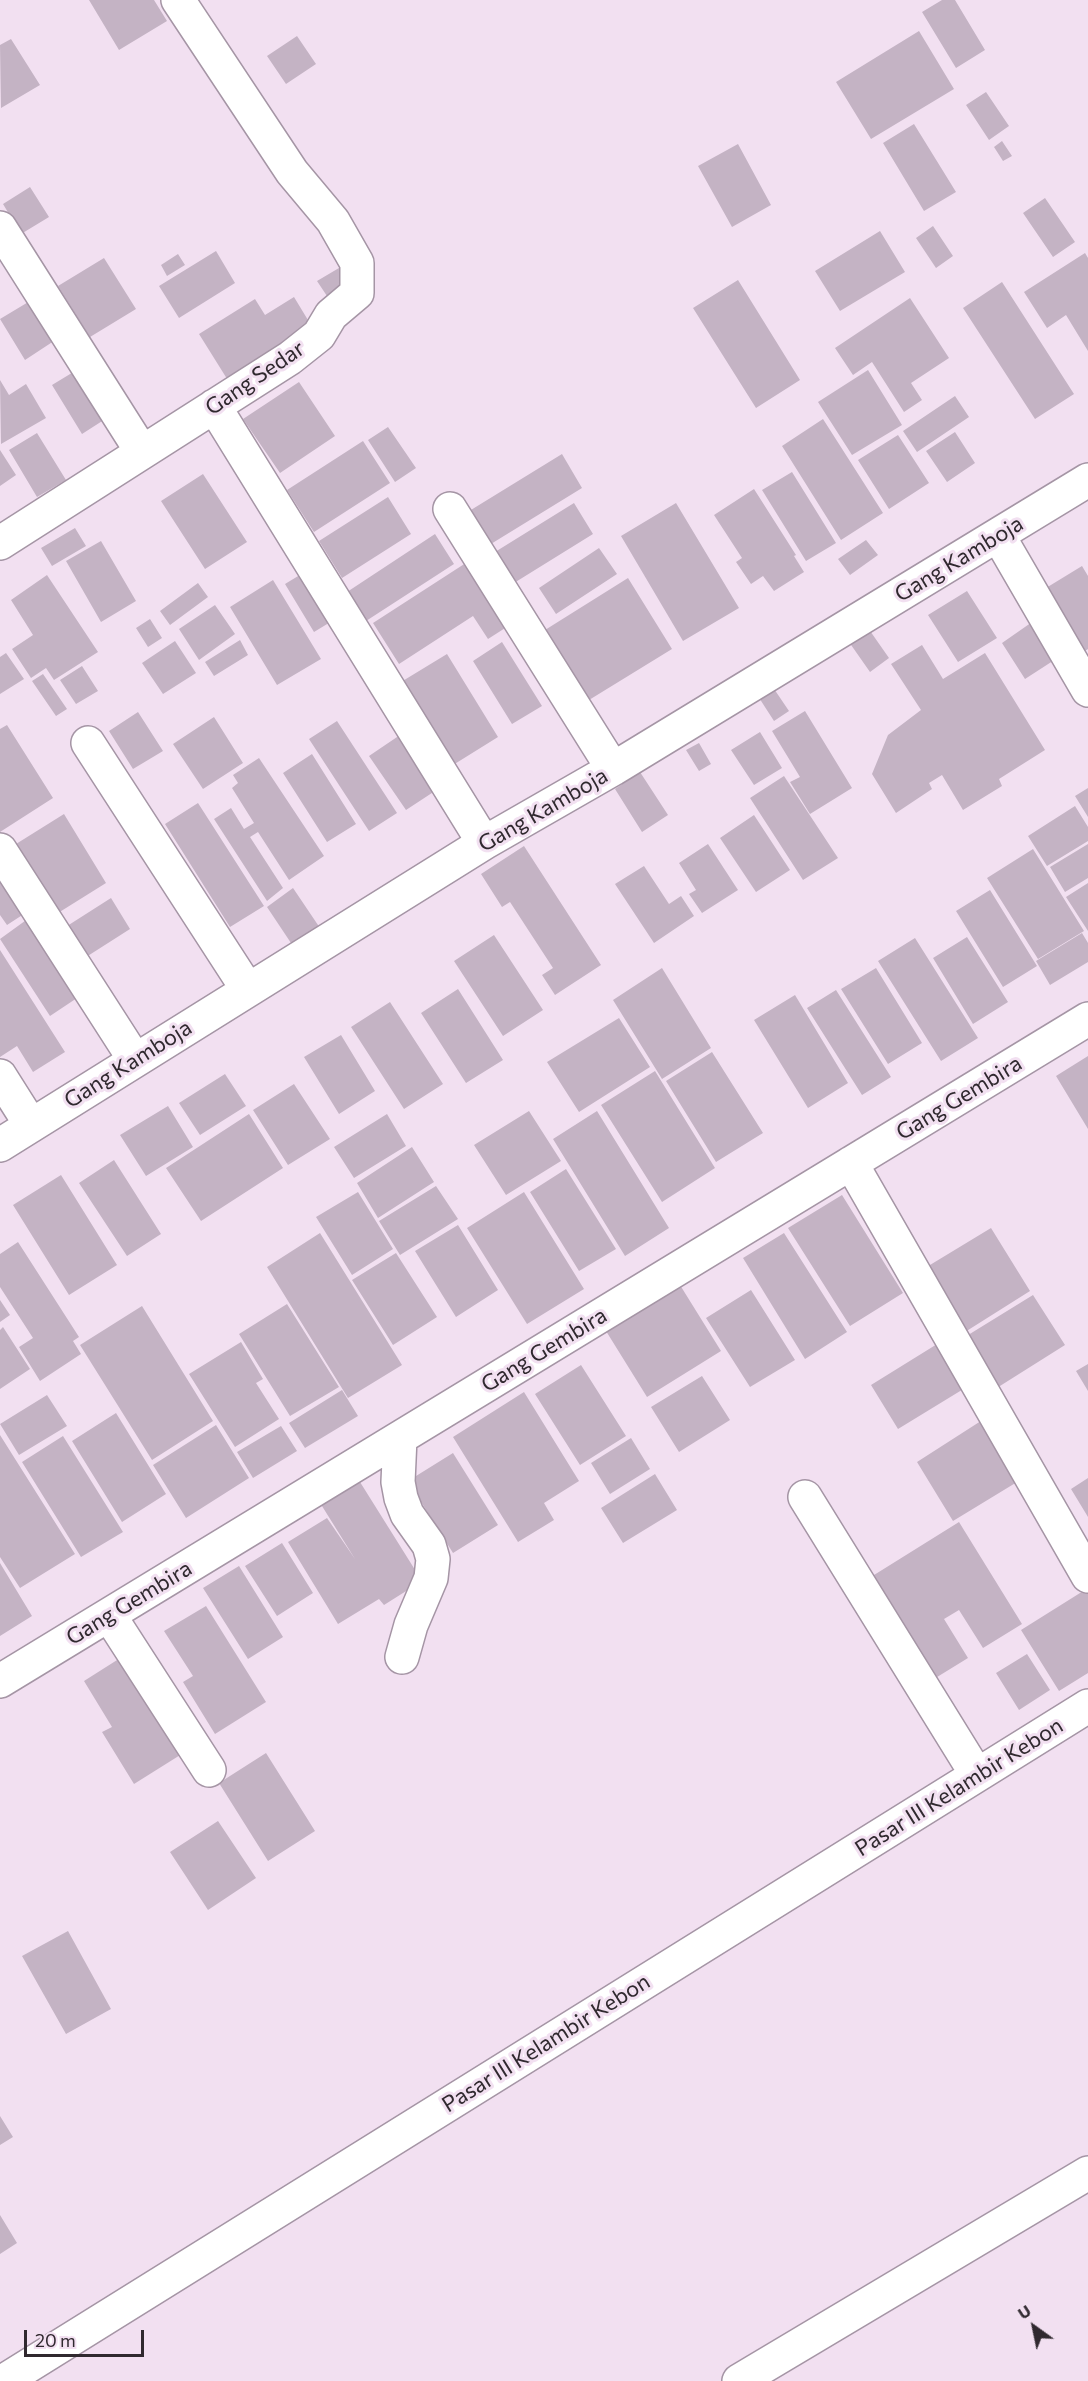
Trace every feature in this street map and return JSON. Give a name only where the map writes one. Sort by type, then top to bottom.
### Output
[{"type":"street","name":"Gang Sedar","points":[[0,543],[290,358],[319,335],[331,315],[357,293],[357,263],[333,221],[292,172],[178,0]]},
{"type":"street","points":[[0,228],[142,452]]},
{"type":"street","points":[[214,406],[484,843]]},
{"type":"street","name":"Gang Kamboja","points":[[0,1145],[484,843],[613,769],[1088,480]]},
{"type":"street","points":[[450,509],[613,769]]},
{"type":"street","points":[[998,535],[1088,690]]},
{"type":"street","points":[[88,743],[248,990]]},
{"type":"street","points":[[0,850],[135,1060]]},
{"type":"street","name":"Gang Gembira","points":[[0,1681],[1088,1019]]},
{"type":"street","points":[[0,1076],[32,1125]]},
{"type":"street","points":[[851,1163],[1088,1576]]},
{"type":"street","points":[[400,1438],[398,1475],[401,1498],[407,1514],[429,1545],[433,1559],[431,1578],[411,1625],[402,1657]]},
{"type":"street","points":[[805,1497],[977,1775]]},
{"type":"street","points":[[109,1615],[209,1770]]},
{"type":"street","name":"Pasar III Kelambir Kebon","points":[[4,2381],[1088,1706]]},
{"type":"street","points":[[738,2381],[1088,2173]]},
{"type":"building","points":[[89,0],[154,0],[167,21],[119,50]]},
{"type":"building","points":[[942,0],[955,0],[985,50],[956,68],[922,12]]},
{"type":"building","points":[[919,31],[954,89],[871,139],[836,82]]},
{"type":"building","points":[[297,36],[316,64],[286,84],[267,56]]},
{"type":"building","points":[[11,39],[40,85],[1,108],[0,45]]},
{"type":"building","points":[[986,92],[1009,126],[989,140],[966,105]]},
{"type":"building","points":[[914,124],[956,192],[924,211],[883,143]]},
{"type":"building","points":[[1002,141],[1012,156],[1003,161],[994,147]]},
{"type":"building","points":[[738,144],[771,205],[732,227],[698,166]]},
{"type":"building","points":[[30,187],[49,217],[21,234],[3,204]]},
{"type":"building","points":[[1045,198],[1075,242],[1053,257],[1023,213]]},
{"type":"building","points":[[933,226],[953,256],[936,268],[916,238]]},
{"type":"building","points":[[880,231],[905,272],[840,311],[815,271]]},
{"type":"building","points":[[216,251],[235,283],[179,318],[159,286]]},
{"type":"building","points":[[1085,253],[1088,258],[1088,351],[1066,315],[1047,328],[1024,292]]},
{"type":"building","points":[[178,254],[185,265],[167,276],[161,265]]},
{"type":"building","points":[[104,258],[136,309],[90,337],[58,286]]},
{"type":"building","points":[[339,268],[349,284],[327,296],[317,281]]},
{"type":"building","points":[[738,280],[800,380],[756,408],[693,308]]},
{"type":"building","points":[[1002,282],[1074,394],[1035,419],[963,308]]},
{"type":"building","points":[[294,297],[314,330],[229,382],[199,334],[255,299],[265,315]]},
{"type":"building","points":[[35,298],[60,337],[25,360],[0,319]]},
{"type":"building","points":[[910,298],[949,358],[911,383],[922,400],[904,412],[872,362],[853,375],[835,348]]},
{"type":"building","points":[[80,368],[110,416],[82,434],[52,385]]},
{"type":"building","points":[[868,370],[902,425],[852,455],[818,402]]},
{"type":"building","points":[[0,380],[9,395],[26,384],[46,418],[1,444]]},
{"type":"building","points":[[299,382],[335,436],[280,473],[243,419]]},
{"type":"building","points":[[955,396],[969,417],[917,452],[903,431]]},
{"type":"building","points":[[823,419],[883,513],[841,540],[782,446]]},
{"type":"building","points":[[388,427],[416,468],[395,482],[368,440]]},
{"type":"building","points":[[955,432],[975,463],[947,482],[926,451]]},
{"type":"building","points":[[37,433],[66,480],[37,497],[9,450]]},
{"type":"building","points":[[898,435],[929,483],[889,509],[858,460]]},
{"type":"building","points":[[363,441],[390,483],[314,532],[287,490]]},
{"type":"building","points":[[0,450],[16,475],[0,486]]},
{"type":"building","points":[[562,454],[582,488],[486,547],[466,513]]},
{"type":"building","points":[[792,472],[836,543],[806,561],[762,490]]},
{"type":"building","points":[[203,474],[247,542],[205,569],[161,501]]},
{"type":"building","points":[[754,489],[796,555],[794,556],[804,572],[774,591],[763,576],[751,584],[736,562],[742,558],[714,515]]},
{"type":"building","points":[[388,497],[411,534],[342,578],[319,541]]},
{"type":"building","points":[[574,503],[593,534],[514,583],[495,552]]},
{"type":"building","points":[[676,503],[739,608],[683,641],[621,536]]},
{"type":"building","points":[[75,528],[86,546],[52,566],[41,548]]},
{"type":"building","points":[[435,534],[454,564],[366,621],[347,592]]},
{"type":"building","points":[[866,540],[878,555],[850,575],[838,559]]},
{"type":"building","points":[[101,541],[136,601],[101,622],[66,561]]},
{"type":"building","points":[[599,548],[617,574],[556,614],[539,588]]},
{"type":"building","points":[[472,559],[513,623],[488,639],[473,616],[399,664],[373,623]]},
{"type":"building","points":[[1082,566],[1088,576],[1088,649],[1085,651],[1046,588]]},
{"type":"building","points":[[313,567],[342,615],[314,632],[285,584]]},
{"type":"building","points":[[47,575],[98,652],[54,680],[46,668],[31,678],[12,649],[33,635],[11,600]]},
{"type":"building","points":[[628,578],[672,649],[589,700],[545,630]]},
{"type":"building","points":[[273,580],[321,659],[277,685],[230,607]]},
{"type":"building","points":[[198,583],[208,597],[170,625],[160,611]]},
{"type":"building","points":[[967,591],[997,638],[958,662],[928,615]]},
{"type":"building","points":[[215,605],[235,634],[199,660],[179,629]]},
{"type":"building","points":[[150,619],[162,638],[148,647],[136,628]]},
{"type":"building","points":[[1035,620],[1059,657],[1025,679],[1002,643]]},
{"type":"building","points":[[868,628],[889,658],[870,672],[849,642]]},
{"type":"building","points":[[240,640],[248,655],[214,676],[205,662]]},
{"type":"building","points":[[175,641],[196,673],[163,694],[142,663]]},
{"type":"building","points":[[502,642],[542,706],[512,724],[473,661]]},
{"type":"building","points":[[922,645],[943,679],[985,653],[1045,750],[999,779],[1002,786],[963,810],[942,775],[929,783],[932,789],[896,813],[872,774],[888,735],[921,710],[891,664]]},
{"type":"building","points":[[6,653],[24,679],[0,694],[0,657]]},
{"type":"building","points":[[447,654],[498,737],[453,765],[401,682]]},
{"type":"building","points":[[82,666],[98,691],[76,704],[60,680]]},
{"type":"building","points":[[43,674],[67,709],[56,716],[32,681]]},
{"type":"building","points":[[768,680],[789,711],[774,721],[754,690]]},
{"type":"building","points":[[805,711],[852,788],[810,814],[790,782],[800,777],[772,731]]},
{"type":"building","points":[[138,712],[163,751],[133,769],[109,731]]},
{"type":"building","points":[[214,717],[243,763],[203,789],[173,744]]},
{"type":"building","points":[[337,721],[397,813],[369,831],[309,739]]},
{"type":"building","points":[[7,725],[53,798],[0,832],[0,729]]},
{"type":"building","points":[[760,732],[782,768],[754,785],[731,750]]},
{"type":"building","points":[[400,735],[438,789],[406,810],[369,756]]},
{"type":"building","points":[[699,743],[711,764],[699,771],[686,750]]},
{"type":"building","points":[[312,754],[356,824],[327,842],[283,773]]},
{"type":"building","points":[[259,758],[324,856],[289,880],[258,832],[250,837],[283,888],[267,901],[214,819],[231,808],[244,829],[254,823],[232,788],[238,783],[233,775]]},
{"type":"building","points":[[640,772],[668,815],[642,832],[615,789]]},
{"type":"building","points":[[784,776],[838,858],[803,880],[750,798]]},
{"type":"building","points":[[1088,788],[1088,817],[1075,796]]},
{"type":"building","points":[[198,803],[264,906],[230,927],[165,824]]},
{"type":"building","points":[[1075,806],[1088,827],[1088,841],[1047,866],[1028,836]]},
{"type":"building","points":[[64,814],[106,883],[58,913],[16,844]]},
{"type":"building","points":[[754,815],[790,870],[756,892],[720,838]]},
{"type":"building","points":[[708,844],[738,890],[702,913],[689,894],[696,890],[679,863]]},
{"type":"building","points":[[1088,844],[1088,878],[1065,892],[1050,867]]},
{"type":"building","points":[[524,846],[601,965],[555,995],[542,975],[553,968],[510,902],[502,907],[481,874]]},
{"type":"building","points":[[1033,849],[1084,931],[1038,959],[987,878]]},
{"type":"building","points":[[644,866],[669,904],[681,896],[694,916],[654,943],[615,884]]},
{"type":"building","points":[[0,870],[27,912],[7,925],[0,915]]},
{"type":"building","points":[[1088,883],[1088,931],[1066,897]]},
{"type":"building","points":[[293,888],[320,928],[293,946],[267,907]]},
{"type":"building","points":[[990,890],[1037,966],[1003,987],[956,911]]},
{"type":"building","points":[[111,898],[130,929],[83,959],[64,928]]},
{"type":"building","points":[[29,918],[80,996],[50,1016],[0,939]]},
{"type":"building","points":[[1082,933],[1088,943],[1088,962],[1050,985],[1036,961]]},
{"type":"building","points":[[494,935],[543,1010],[503,1036],[454,961]]},
{"type":"building","points":[[967,937],[1008,1002],[973,1024],[933,958]]},
{"type":"building","points":[[915,938],[978,1038],[941,1061],[878,961]]},
{"type":"building","points":[[0,950],[65,1052],[33,1072],[17,1046],[0,1057]]},
{"type":"building","points":[[662,968],[711,1048],[662,1079],[613,1000]]},
{"type":"building","points":[[876,968],[922,1043],[888,1064],[841,989]]},
{"type":"building","points":[[458,989],[503,1060],[466,1083],[421,1013]]},
{"type":"building","points":[[836,990],[891,1077],[862,1095],[807,1008]]},
{"type":"building","points":[[795,995],[848,1083],[808,1108],[754,1020]]},
{"type":"building","points":[[390,1002],[443,1084],[404,1109],[351,1027]]},
{"type":"building","points":[[619,1018],[650,1067],[579,1112],[547,1062]]},
{"type":"building","points":[[341,1035],[375,1091],[339,1114],[304,1057]]},
{"type":"building","points":[[712,1052],[763,1133],[716,1162],[666,1081]]},
{"type":"building","points":[[1088,1056],[1088,1129],[1056,1076]]},
{"type":"building","points":[[655,1071],[715,1168],[662,1202],[601,1105]]},
{"type":"building","points":[[225,1074],[246,1106],[200,1135],[179,1103]]},
{"type":"building","points":[[294,1084],[330,1139],[288,1165],[253,1110]]},
{"type":"building","points":[[168,1106],[193,1147],[146,1176],[120,1135]]},
{"type":"building","points":[[529,1111],[561,1161],[506,1195],[474,1145]]},
{"type":"building","points":[[597,1111],[669,1228],[625,1256],[553,1139]]},
{"type":"building","points":[[249,1114],[283,1168],[201,1221],[166,1168]]},
{"type":"building","points":[[387,1114],[406,1146],[354,1178],[334,1147]]},
{"type":"building","points":[[412,1147],[434,1182],[378,1218],[357,1183]]},
{"type":"building","points":[[114,1160],[161,1234],[127,1256],[79,1183]]},
{"type":"building","points":[[566,1169],[616,1249],[579,1271],[530,1192]]},
{"type":"building","points":[[61,1175],[117,1265],[69,1295],[13,1205]]},
{"type":"building","points":[[436,1186],[458,1219],[400,1255],[379,1221]]},
{"type":"building","points":[[358,1192],[393,1249],[352,1275],[316,1217]]},
{"type":"building","points":[[524,1192],[584,1289],[527,1324],[467,1228]]},
{"type":"building","points":[[842,1195],[903,1293],[850,1326],[788,1228]]},
{"type":"building","points":[[458,1225],[498,1290],[456,1317],[415,1251]]},
{"type":"building","points":[[991,1228],[1030,1291],[965,1332],[925,1268]]},
{"type":"building","points":[[320,1233],[402,1365],[348,1398],[267,1267]]},
{"type":"building","points":[[784,1233],[847,1332],[805,1359],[743,1258]]},
{"type":"building","points":[[18,1242],[79,1337],[73,1341],[81,1354],[40,1381],[19,1347],[33,1338],[0,1287],[0,1254]]},
{"type":"building","points":[[396,1253],[437,1317],[393,1345],[352,1280]]},
{"type":"building","points":[[680,1285],[721,1351],[647,1397],[606,1331]]},
{"type":"building","points":[[751,1290],[795,1360],[750,1387],[706,1318]]},
{"type":"building","points":[[1033,1295],[1065,1345],[992,1391],[960,1340]]},
{"type":"building","points":[[0,1300],[10,1315],[0,1322]]},
{"type":"building","points":[[287,1304],[339,1387],[290,1416],[239,1334]]},
{"type":"building","points":[[142,1306],[213,1421],[152,1460],[80,1345]]},
{"type":"building","points":[[3,1327],[30,1369],[0,1389],[0,1330]]},
{"type":"building","points":[[942,1341],[970,1385],[898,1429],[871,1385]]},
{"type":"building","points":[[241,1342],[263,1379],[256,1383],[279,1419],[235,1447],[189,1374]]},
{"type":"building","points":[[1088,1364],[1088,1391],[1076,1371]]},
{"type":"building","points":[[581,1365],[626,1436],[580,1465],[535,1394]]},
{"type":"building","points":[[702,1376],[730,1420],[679,1452],[651,1407]]},
{"type":"building","points":[[342,1390],[358,1416],[305,1448],[289,1423]]},
{"type":"building","points":[[524,1392],[579,1481],[544,1503],[554,1520],[518,1542],[453,1437]]},
{"type":"building","points":[[47,1395],[67,1426],[19,1455],[0,1424]]},
{"type":"building","points":[[116,1413],[166,1494],[122,1522],[72,1441]]},
{"type":"building","points":[[984,1419],[1022,1479],[953,1521],[917,1462]]},
{"type":"building","points":[[216,1425],[249,1478],[186,1518],[153,1465]]},
{"type":"building","points":[[281,1426],[297,1451],[253,1478],[237,1452]]},
{"type":"building","points":[[0,1435],[75,1554],[20,1588],[0,1557]]},
{"type":"building","points":[[63,1436],[123,1532],[81,1557],[22,1462]]},
{"type":"building","points":[[631,1438],[650,1469],[610,1494],[591,1463]]},
{"type":"building","points":[[453,1453],[498,1525],[453,1553],[408,1481]]},
{"type":"building","points":[[355,1474],[422,1581],[384,1605],[379,1599],[338,1624],[288,1542],[327,1518],[355,1559],[317,1498]]},
{"type":"building","points":[[655,1474],[677,1510],[623,1543],[601,1508]]},
{"type":"building","points":[[1088,1478],[1088,1517],[1071,1489]]},
{"type":"building","points":[[959,1522],[1022,1624],[983,1648],[959,1610],[944,1619],[968,1658],[929,1682],[866,1580]]},
{"type":"building","points":[[282,1543],[313,1593],[277,1616],[245,1566]]},
{"type":"building","points":[[0,1563],[32,1616],[0,1636]]},
{"type":"building","points":[[239,1566],[283,1637],[248,1659],[203,1588]]},
{"type":"building","points":[[1088,1588],[1088,1673],[1059,1691],[1021,1630]]},
{"type":"building","points":[[206,1606],[266,1702],[215,1734],[183,1682],[193,1676],[164,1631]]},
{"type":"building","points":[[1027,1654],[1050,1690],[1019,1710],[996,1673]]},
{"type":"building","points":[[125,1655],[185,1752],[134,1784],[102,1732],[112,1727],[84,1681]]},
{"type":"building","points":[[266,1753],[315,1831],[268,1861],[219,1783]]},
{"type":"building","points":[[218,1821],[256,1878],[208,1910],[170,1852]]},
{"type":"building","points":[[68,1931],[111,2009],[66,2034],[22,1956]]},
{"type":"building","points":[[0,2116],[13,2137],[0,2145]]},
{"type":"building","points":[[0,2215],[17,2243],[0,2254]]}]
